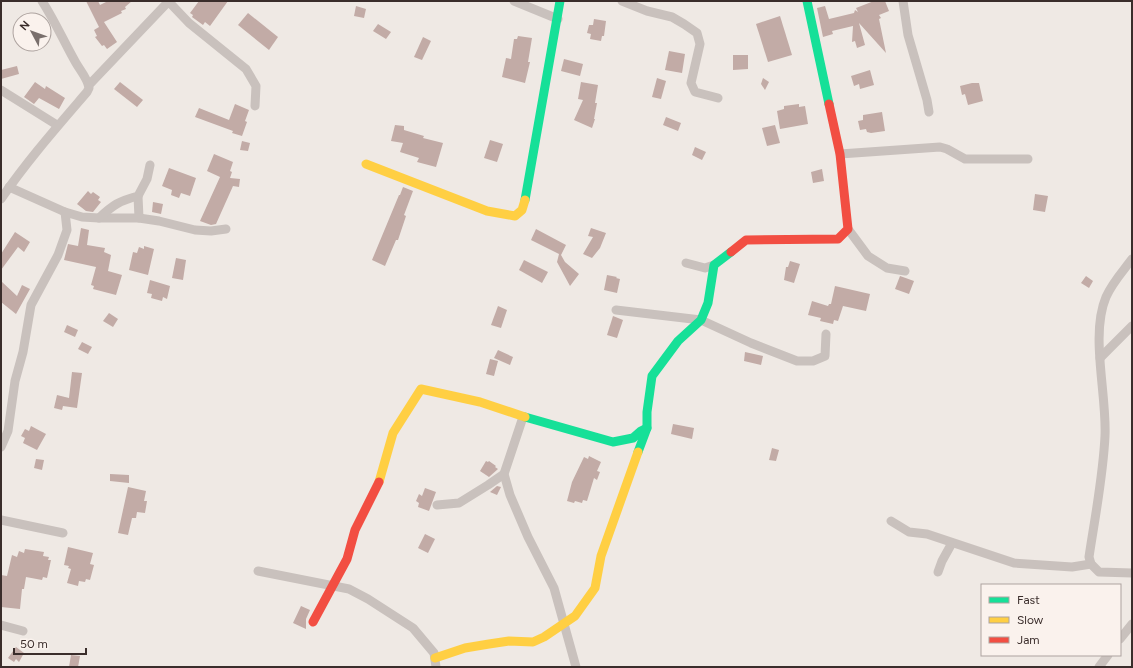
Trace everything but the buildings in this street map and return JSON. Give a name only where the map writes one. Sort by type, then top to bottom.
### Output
[{"type":"street","points":[[42,1],[89,85]]},
{"type":"street","points":[[1,199],[18,174],[57,125],[87,92],[89,85],[168,1],[189,23],[246,69],[256,86],[254,106]]},
{"type":"street","points":[[514,1],[558,19]]},
{"type":"street","points":[[366,164],[487,211],[515,216],[522,210],[526,200],[560,1]]},
{"type":"street","points":[[622,1],[647,11],[672,17],[698,33],[700,44],[691,83],[695,92],[718,98]]},
{"type":"street","points":[[807,1],[840,154],[848,229],[868,256],[887,268],[905,271]]},
{"type":"street","points":[[903,1],[908,35],[927,100],[929,112]]},
{"type":"street","points":[[1,90],[57,125]]},
{"type":"street","points":[[840,154],[940,147],[965,159],[1028,159]]},
{"type":"street","points":[[139,218],[138,196],[147,179],[150,165]]},
{"type":"street","points":[[9,187],[82,218],[139,218],[195,230],[211,231],[226,229]]},
{"type":"street","points":[[99,218],[122,201],[138,196]]},
{"type":"street","points":[[1,447],[8,431],[15,381],[23,352],[31,305],[58,255],[67,230],[65,212]]},
{"type":"street","points":[[686,263],[704,268],[714,265],[746,240],[838,239],[848,229]]},
{"type":"street","points":[[1132,259],[1111,287],[1104,303],[1100,328],[1100,358],[1105,408],[1105,436],[1089,557],[1091,564],[1099,572],[1132,573]]},
{"type":"street","points":[[258,571],[349,589],[368,599],[413,628],[434,652],[435,662],[465,648],[509,641],[533,642],[544,637],[575,616],[595,588],[601,556],[647,428],[647,412],[652,376],[678,341],[701,320],[708,303],[714,265]]},
{"type":"street","points":[[616,310],[701,320],[751,343],[797,361],[813,361],[825,356],[826,334]]},
{"type":"street","points":[[1100,358],[1132,326]]},
{"type":"street","points":[[313,622],[347,559],[355,530],[380,483],[393,433],[421,389],[480,402],[523,417],[613,442],[633,438],[640,431],[647,428]]},
{"type":"street","points":[[523,417],[504,474],[510,495],[528,538],[554,588],[576,667]]},
{"type":"street","points":[[437,505],[459,503],[504,474]]},
{"type":"street","points":[[1,520],[63,532]]},
{"type":"street","points":[[891,521],[910,532],[926,534],[1014,563],[1072,567],[1091,564]]},
{"type":"street","points":[[938,572],[952,543]]},
{"type":"street","points":[[1121,638],[1132,624]]},
{"type":"street","points":[[1,625],[23,631]]},
{"type":"street","points":[[1099,667],[1107,656]]},
{"type":"traffic: fast","points":[[525,200],[560,1]]},
{"type":"traffic: fast","points":[[807,1],[829,104]]},
{"type":"traffic: fast","points":[[638,452],[647,428],[647,412],[652,376],[678,341],[701,320],[708,303],[714,265],[731,252]]},
{"type":"traffic: fast","points":[[525,417],[613,442],[633,438],[647,428]]},
{"type":"traffic: slow","points":[[366,164],[487,211],[515,216],[522,210],[525,200]]},
{"type":"traffic: slow","points":[[379,482],[393,433],[421,389],[480,402],[525,417]]},
{"type":"traffic: slow","points":[[435,658],[465,648],[489,644],[509,641],[533,642],[544,637],[575,616],[595,588],[601,556],[638,452]]},
{"type":"traffic: jam","points":[[731,252],[746,240],[838,239],[848,229],[840,154],[829,104]]},
{"type":"traffic: jam","points":[[313,622],[347,559],[355,530],[379,482]]}]
